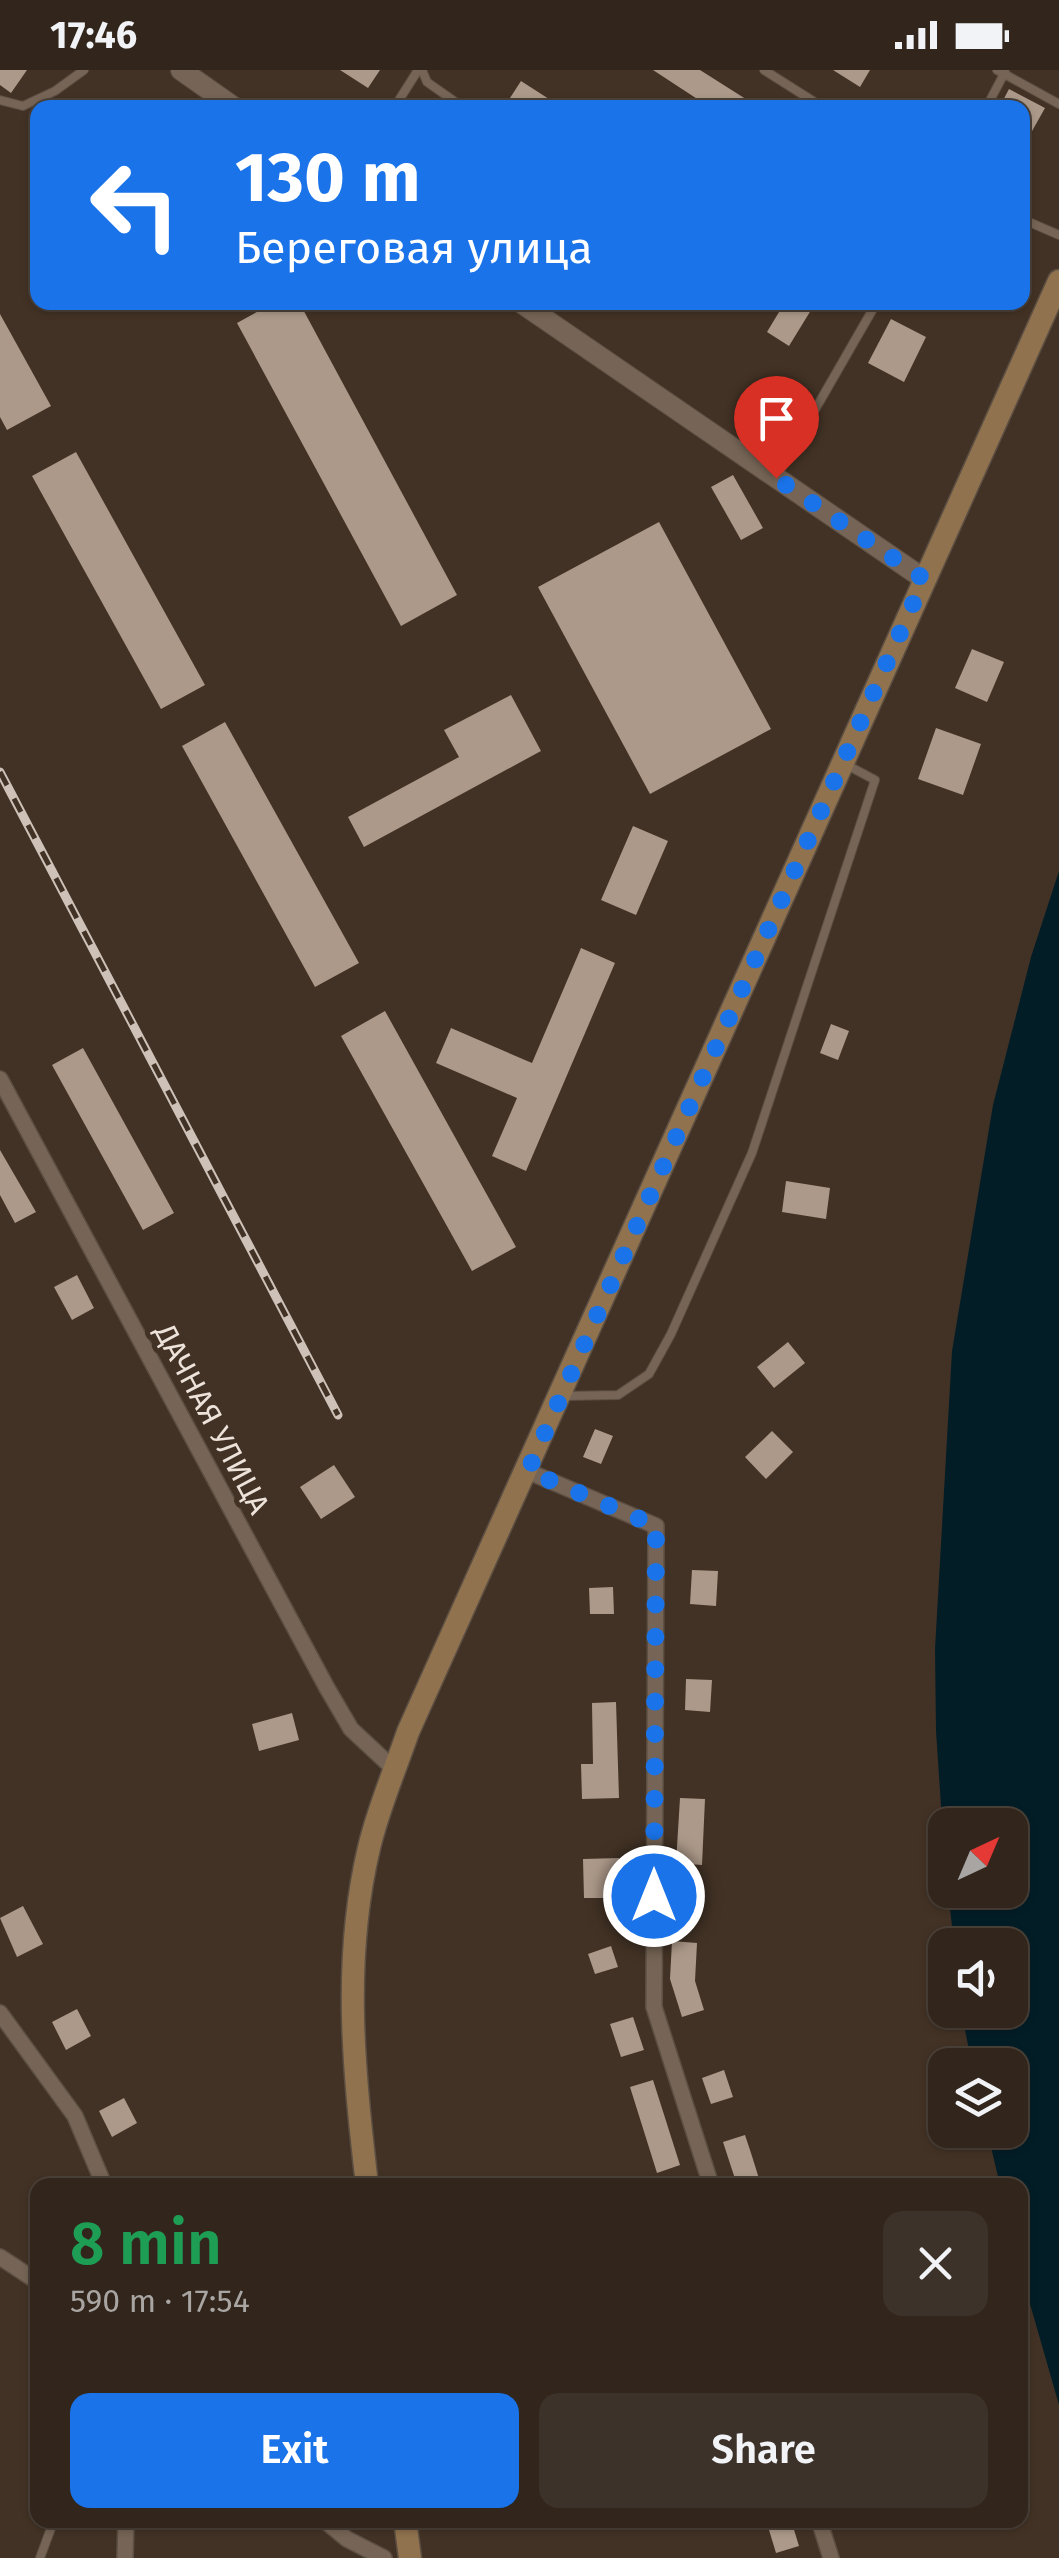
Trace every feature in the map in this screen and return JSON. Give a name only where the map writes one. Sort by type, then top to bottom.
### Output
[{"type":"main road","points":[[366,2178],[353,2060],[353,1968],[369,1847],[395,1770],[437,1662],[528,1471],[1059,281]]},
{"type":"main road","points":[[406,2528],[410,2558]]},
{"type":"street","points":[[181,70],[224,100]]},
{"type":"street","points":[[536,310],[924,579]]},
{"type":"street","name":"ДАЧНАЯ УЛИЦА","points":[[0,1079],[327,1688],[352,1728],[395,1770]]},
{"type":"street","points":[[528,1471],[656,1526],[654,2007],[709,2178]]},
{"type":"street","points":[[0,2012],[75,2116],[101,2178]]},
{"type":"street","points":[[0,2256],[30,2277]]},
{"type":"street","points":[[125,2558],[126,2528]]},
{"type":"street","points":[[334,2528],[384,2558]]},
{"type":"street","points":[[821,2528],[831,2558]]},
{"type":"lane","points":[[399,100],[420,70],[427,82],[453,100]]},
{"type":"lane","points":[[764,70],[811,100]]},
{"type":"lane","points":[[990,100],[1003,71],[1059,104]]},
{"type":"lane","points":[[35,100],[55,91],[77,72]]},
{"type":"lane","points":[[0,100],[22,106],[30,102]]},
{"type":"lane","points":[[1030,223],[1059,235]]},
{"type":"lane","points":[[776,478],[872,310]]},
{"type":"lane","points":[[560,1396],[618,1395],[650,1374],[752,1153],[875,780],[842,763]]},
{"type":"lane","points":[[40,2558],[51,2528]]},
{"type":"water","points":[[1059,871],[1059,2405],[1028,2297],[1028,2178],[998,2178],[991,2148],[1028,2148],[1028,2048],[969,2048],[965,2028],[1028,2028],[1028,1928],[952,1928],[950,1908],[1028,1908],[1028,1808],[941,1808],[936,1731],[935,1649],[952,1351],[993,1105],[1031,957]]},
{"type":"building","points":[[0,70],[27,70],[11,93],[0,85]]},
{"type":"building","points":[[340,70],[380,70],[368,88]]},
{"type":"building","points":[[653,70],[700,70],[747,100],[699,100]]},
{"type":"building","points":[[833,70],[870,70],[860,87]]},
{"type":"building","points":[[521,81],[551,100],[509,100]]},
{"type":"building","points":[[1009,89],[1030,100],[1003,100]]},
{"type":"building","points":[[1030,100],[1045,108],[1030,135]]},
{"type":"building","points":[[261,310],[303,310],[457,595],[401,626],[237,323]]},
{"type":"building","points":[[780,310],[811,310],[789,346],[767,332]]},
{"type":"building","points":[[0,314],[51,406],[7,430],[0,417]]},
{"type":"building","points":[[891,319],[926,337],[904,382],[868,363]]},
{"type":"building","points":[[76,452],[205,685],[161,709],[32,476]]},
{"type":"building","points":[[733,475],[763,528],[741,540],[711,487]]},
{"type":"building","points":[[659,522],[771,729],[650,794],[538,587]]},
{"type":"building","points":[[972,649],[1004,662],[987,702],[955,688]]},
{"type":"building","points":[[511,695],[541,751],[364,847],[348,817],[459,757],[444,730]]},
{"type":"building","points":[[225,722],[359,963],[315,987],[182,746]]},
{"type":"building","points":[[936,728],[981,744],[963,795],[918,779]]},
{"type":"building","points":[[633,826],[668,841],[636,915],[601,900]]},
{"type":"building","points":[[581,948],[615,963],[526,1171],[492,1156],[517,1098],[436,1063],[451,1028],[532,1063]]},
{"type":"building","points":[[385,1011],[516,1247],[472,1271],[341,1036]]},
{"type":"building","points":[[831,1024],[849,1031],[838,1060],[820,1053]]},
{"type":"building","points":[[83,1048],[174,1213],[143,1230],[52,1065]]},
{"type":"building","points":[[0,1150],[36,1212],[15,1223],[0,1195]]},
{"type":"building","points":[[786,1181],[830,1188],[826,1219],[782,1212]]},
{"type":"building","points":[[77,1275],[94,1308],[72,1320],[54,1287]]},
{"type":"building","points":[[788,1342],[805,1363],[774,1388],[757,1367]]},
{"type":"building","points":[[595,1429],[613,1436],[601,1464],[583,1457]]},
{"type":"building","points":[[772,1431],[793,1452],[766,1479],[745,1457]]},
{"type":"building","points":[[334,1465],[355,1497],[321,1519],[300,1487]]},
{"type":"building","points":[[692,1570],[718,1571],[716,1606],[690,1604]]},
{"type":"building","points":[[613,1587],[614,1614],[590,1614],[589,1588]]},
{"type":"building","points":[[686,1679],[712,1680],[710,1712],[685,1710]]},
{"type":"building","points":[[616,1702],[619,1798],[582,1799],[581,1764],[593,1764],[592,1703]]},
{"type":"building","points":[[292,1713],[299,1740],[259,1751],[252,1724]]},
{"type":"building","points":[[680,1798],[705,1799],[702,1865],[676,1863]]},
{"type":"building","points":[[619,1858],[620,1898],[584,1898],[583,1859]]},
{"type":"building","points":[[674,1893],[700,1894],[699,1909],[674,1907]]},
{"type":"building","points":[[23,1906],[43,1944],[17,1957],[0,1918]]},
{"type":"building","points":[[672,1941],[697,1943],[695,1981],[704,2010],[682,2017],[670,1979]]},
{"type":"building","points":[[611,1946],[618,1967],[595,1974],[588,1954]]},
{"type":"building","points":[[77,2009],[91,2036],[66,2050],[52,2022]]},
{"type":"building","points":[[633,2017],[644,2050],[621,2057],[610,2024]]},
{"type":"building","points":[[724,2070],[733,2097],[711,2104],[702,2078]]},
{"type":"building","points":[[653,2080],[680,2165],[657,2173],[630,2087]]},
{"type":"building","points":[[124,2098],[137,2123],[112,2137],[99,2111]]},
{"type":"building","points":[[745,2135],[759,2178],[735,2178],[723,2142]]},
{"type":"building","points":[[768,2528],[793,2528],[799,2546],[776,2553]]},
{"type":"railway","points":[[0,772],[338,1415]]},
{"type":"route","points":[[654,1896],[656,1526],[528,1471],[924,579],[776,478]]}]
